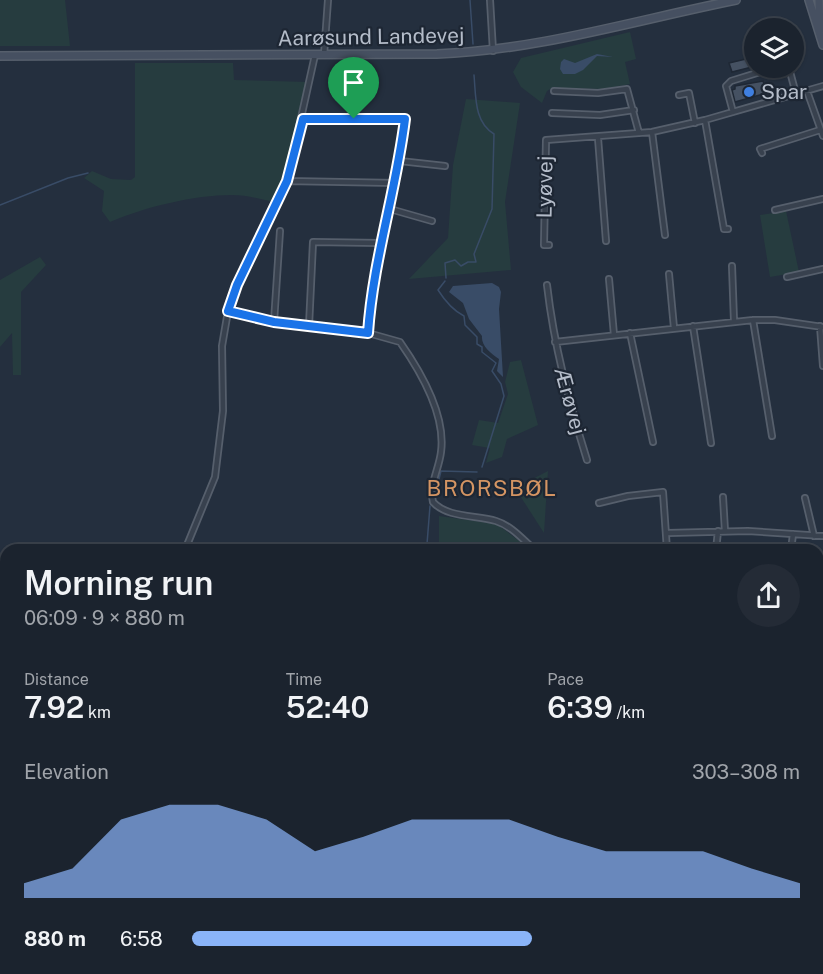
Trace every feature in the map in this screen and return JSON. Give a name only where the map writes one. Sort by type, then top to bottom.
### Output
[{"type":"street","points":[[324,55],[328,0]]},
{"type":"street","points":[[490,0],[493,51]]},
{"type":"street","name":"Aarøsund Landevej","points":[[0,56],[324,55],[493,51],[537,45],[700,4],[736,0]]},
{"type":"street","points":[[809,0],[823,45]]},
{"type":"street","points":[[819,0],[820,36]]},
{"type":"street","points":[[187,544],[215,477],[223,411],[222,346],[228,311],[237,285],[287,181],[303,119],[315,55]]},
{"type":"street","points":[[733,112],[726,86],[731,81],[744,77]]},
{"type":"street","points":[[792,78],[796,94]]},
{"type":"street","name":"Lyøvej","points":[[549,245],[544,245],[546,140],[598,138],[652,132],[695,123],[823,86]]},
{"type":"street","points":[[554,91],[598,93],[627,89],[639,133]]},
{"type":"street","points":[[807,91],[823,136]]},
{"type":"street","points":[[679,95],[689,93],[695,123]]},
{"type":"street","points":[[552,112],[600,115],[634,110]]},
{"type":"street","points":[[303,119],[405,119],[396,183],[380,243],[371,290],[368,333]]},
{"type":"street","points":[[705,120],[724,230],[728,229]]},
{"type":"street","points":[[762,153],[760,148],[820,130]]},
{"type":"street","points":[[652,132],[666,235]]},
{"type":"street","points":[[598,138],[606,241]]},
{"type":"street","points":[[400,161],[446,166]]},
{"type":"street","points":[[287,181],[396,183]]},
{"type":"street","points":[[775,210],[823,199]]},
{"type":"street","points":[[390,209],[432,221]]},
{"type":"street","points":[[274,322],[280,231]]},
{"type":"street","points":[[309,326],[313,242],[380,243]]},
{"type":"street","points":[[732,266],[734,321]]},
{"type":"street","points":[[788,277],[823,269]]},
{"type":"street","points":[[669,273],[674,328]]},
{"type":"street","points":[[609,279],[614,335]]},
{"type":"street","name":"Ærøvej","points":[[547,285],[555,342],[587,460]]},
{"type":"street","points":[[228,311],[274,322],[368,333],[393,338],[400,342],[433,403],[442,439],[439,468],[431,493],[433,502],[444,511],[498,521],[512,529],[528,544]]},
{"type":"street","points":[[753,320],[772,436]]},
{"type":"street","name":"Ærøvej","points":[[555,342],[734,321],[775,320],[821,326],[823,366]]},
{"type":"street","points":[[693,326],[711,443]]},
{"type":"street","points":[[630,333],[653,442]]},
{"type":"street","points":[[599,503],[628,495],[663,492],[667,544]]},
{"type":"street","points":[[723,497],[725,531]]},
{"type":"street","points":[[805,498],[814,536]]},
{"type":"street","points":[[717,544],[718,531]]},
{"type":"street","points":[[668,533],[725,531],[823,536]]},
{"type":"street","points":[[792,544],[793,534]]},
{"type":"green space","points":[[0,0],[65,0],[70,46],[0,46]]},
{"type":"green space","points":[[630,32],[636,59],[625,62],[630,84],[604,89],[552,88],[547,91],[542,103],[521,87],[513,72],[521,58]]},
{"type":"green space","points":[[135,63],[233,63],[234,80],[308,82],[283,179],[274,202],[237,195],[202,197],[138,211],[110,222],[102,211],[104,191],[84,178],[92,171],[111,179],[131,180],[135,177]]},
{"type":"green space","points":[[466,99],[520,103],[505,202],[511,270],[409,279],[448,238],[453,165]]},
{"type":"green space","points":[[786,211],[799,272],[770,277],[760,215]]},
{"type":"green space","points":[[40,257],[46,265],[21,292],[21,375],[13,375],[12,333],[0,347],[0,280]]},
{"type":"green space","points":[[521,360],[538,425],[507,439],[502,457],[486,463],[490,448],[472,445],[479,420],[498,423],[508,394],[505,382],[510,362]]},
{"type":"green space","points":[[548,471],[544,533],[515,488]]},
{"type":"green space","points":[[439,516],[497,524],[523,544],[439,544]]},
{"type":"water","points":[[597,54],[613,57],[597,56],[583,70],[575,74],[563,74],[560,69],[564,59],[575,63]]},
{"type":"water","points":[[492,283],[499,287],[501,292],[499,309],[503,377],[497,371],[499,359],[485,346],[482,336],[469,319],[463,303],[449,292],[453,286]]},
{"type":"building","points":[[744,59],[744,69],[732,72],[729,63]]},
{"type":"building","name":"Spar","points":[[763,81],[767,93],[735,102],[732,90],[735,86]]},
{"type":"waterway","points":[[470,0],[473,44]]},
{"type":"waterway","points":[[446,278],[445,263],[455,260],[461,266],[468,262],[476,262],[474,254],[492,209],[494,134],[487,129],[479,116],[474,75]]},
{"type":"waterway","points":[[0,205],[68,178],[88,173]]},
{"type":"waterway","points":[[445,281],[438,290],[449,305],[464,316],[465,325],[477,337],[477,344],[482,347],[482,352],[496,363],[492,371],[501,384],[504,396],[482,467]]},
{"type":"waterway","points":[[435,495],[441,471],[477,472]]},
{"type":"waterway","points":[[427,544],[430,506]]},
{"type":"place","name":"Spar","points":[[749,92]]},
{"type":"district","name":"BRORSBØL","points":[[492,488]]},
{"type":"route","points":[[303,119],[354,119],[405,119],[396,183],[374,271],[368,333],[274,322],[228,311],[237,285],[287,181],[303,119]]}]
